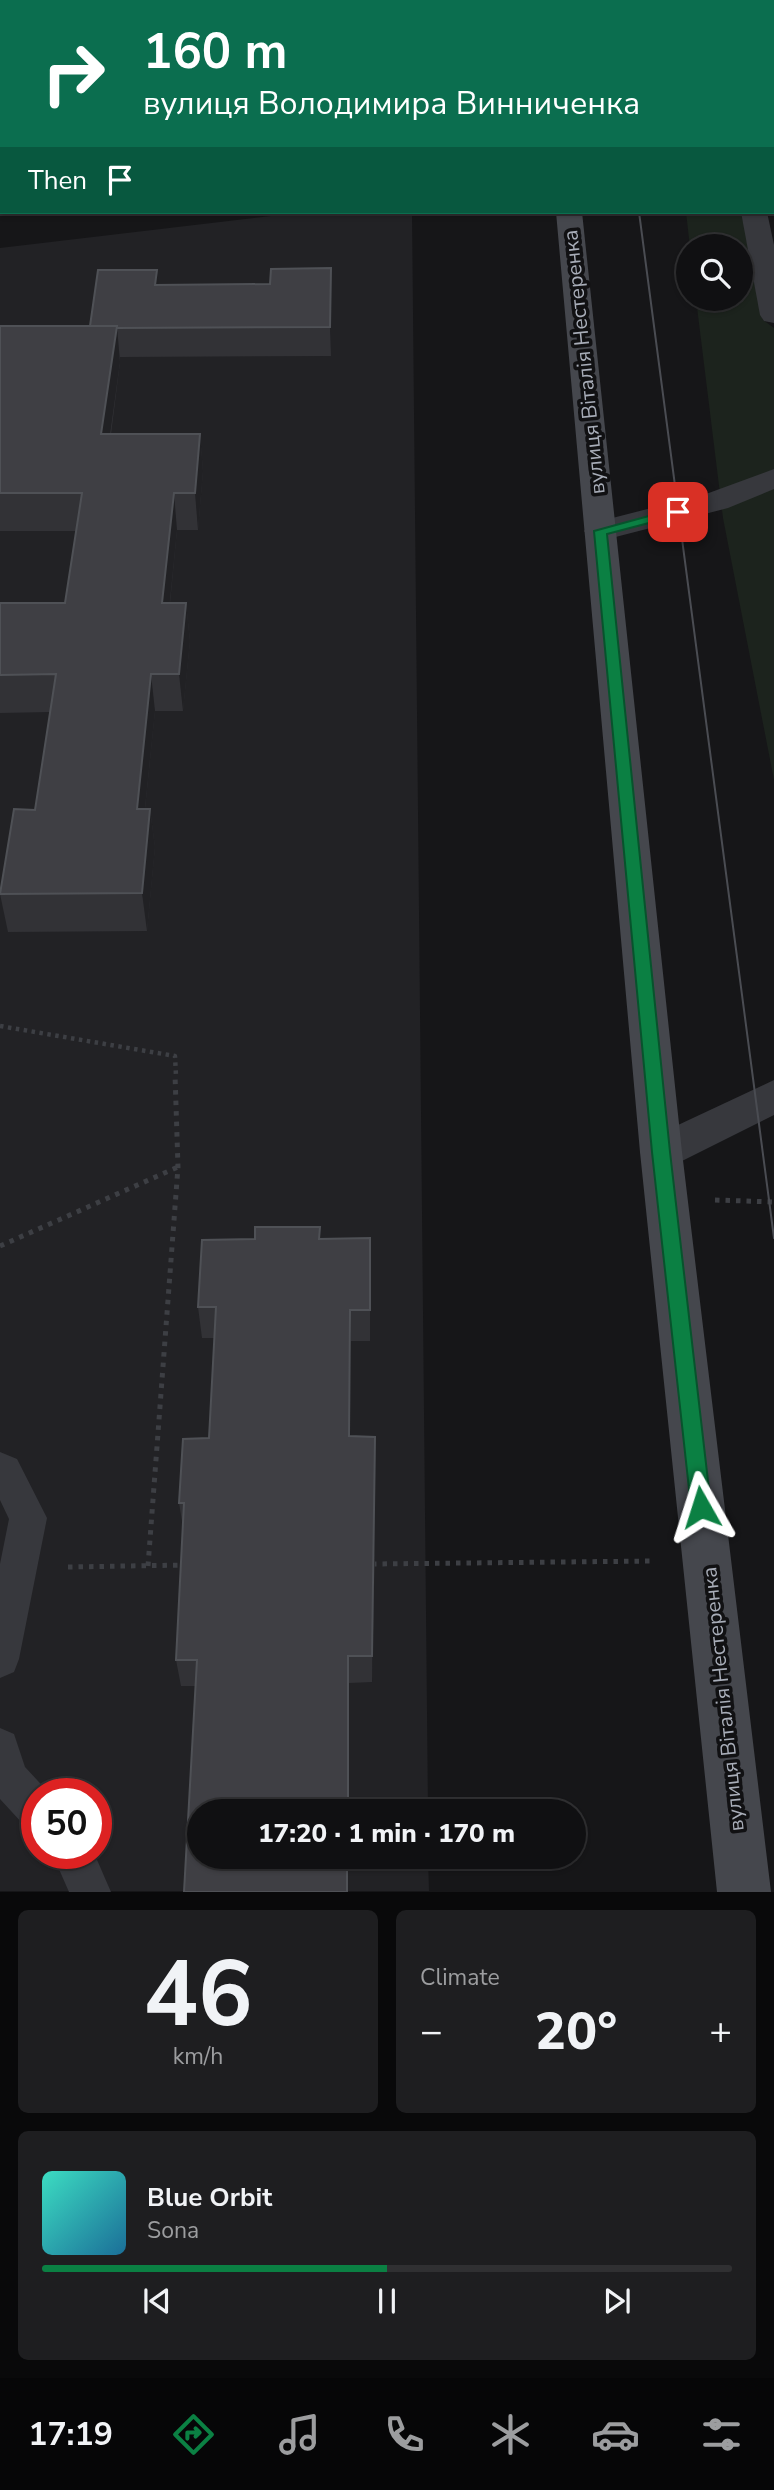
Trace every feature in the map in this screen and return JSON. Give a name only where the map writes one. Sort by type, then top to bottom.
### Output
[{"type":"main road","name":"вулиця Віталія Нестеренка","points":[[569,214],[661,1152],[744,1892]]},
{"type":"street","points":[[754,214],[774,315]]},
{"type":"street","points":[[600,531],[717,501],[774,478]]},
{"type":"street","points":[[661,1152],[774,1096]]},
{"type":"lane","points":[[0,1469],[4,1471],[28,1518],[0,1659]]},
{"type":"lane","points":[[0,1748],[8,1778],[21,1792]]},
{"type":"lane","points":[[80,1869],[90,1892]]},
{"type":"path","points":[[0,1026],[175,1056],[178,1167],[148,1566]]},
{"type":"path","points":[[0,1246],[178,1167]]},
{"type":"path","points":[[364,1564],[707,1560]]},
{"type":"path","points":[[18,1567],[196,1565]]},
{"type":"shaded area","points":[[288,214],[412,214],[428,1799],[187,1799],[187,1869],[428,1869],[429,1891],[0,1891],[0,248]]},
{"type":"shaded area","points":[[686,214],[742,214],[746,234],[689,234]]},
{"type":"shaded area","points":[[753,269],[763,320],[774,328],[774,780],[723,518],[697,311],[753,311]]},
{"type":"building","points":[[331,268],[330,327],[90,326],[98,270],[157,270],[155,285],[270,284],[271,269]]},
{"type":"building","points":[[0,326],[117,326],[101,434],[200,434],[195,493],[174,493],[162,603],[186,603],[179,674],[151,674],[137,809],[150,809],[142,893],[0,894],[14,809],[35,810],[56,674],[0,675],[0,603],[65,603],[82,493],[0,493]]},
{"type":"building","points":[[255,1227],[320,1227],[319,1239],[370,1238],[370,1310],[350,1310],[349,1436],[375,1437],[372,1656],[348,1656],[348,1799],[189,1799],[197,1660],[176,1660],[184,1503],[179,1503],[183,1439],[209,1438],[216,1307],[198,1307],[202,1240],[255,1239]]},
{"type":"building","points":[[187,1838],[187,1869],[347,1869],[347,1892],[184,1892]]},
{"type":"tram line","points":[[639,214],[774,1238]]},
{"type":"route","points":[[678,512],[600,531],[661,1152],[701,1507]]}]
